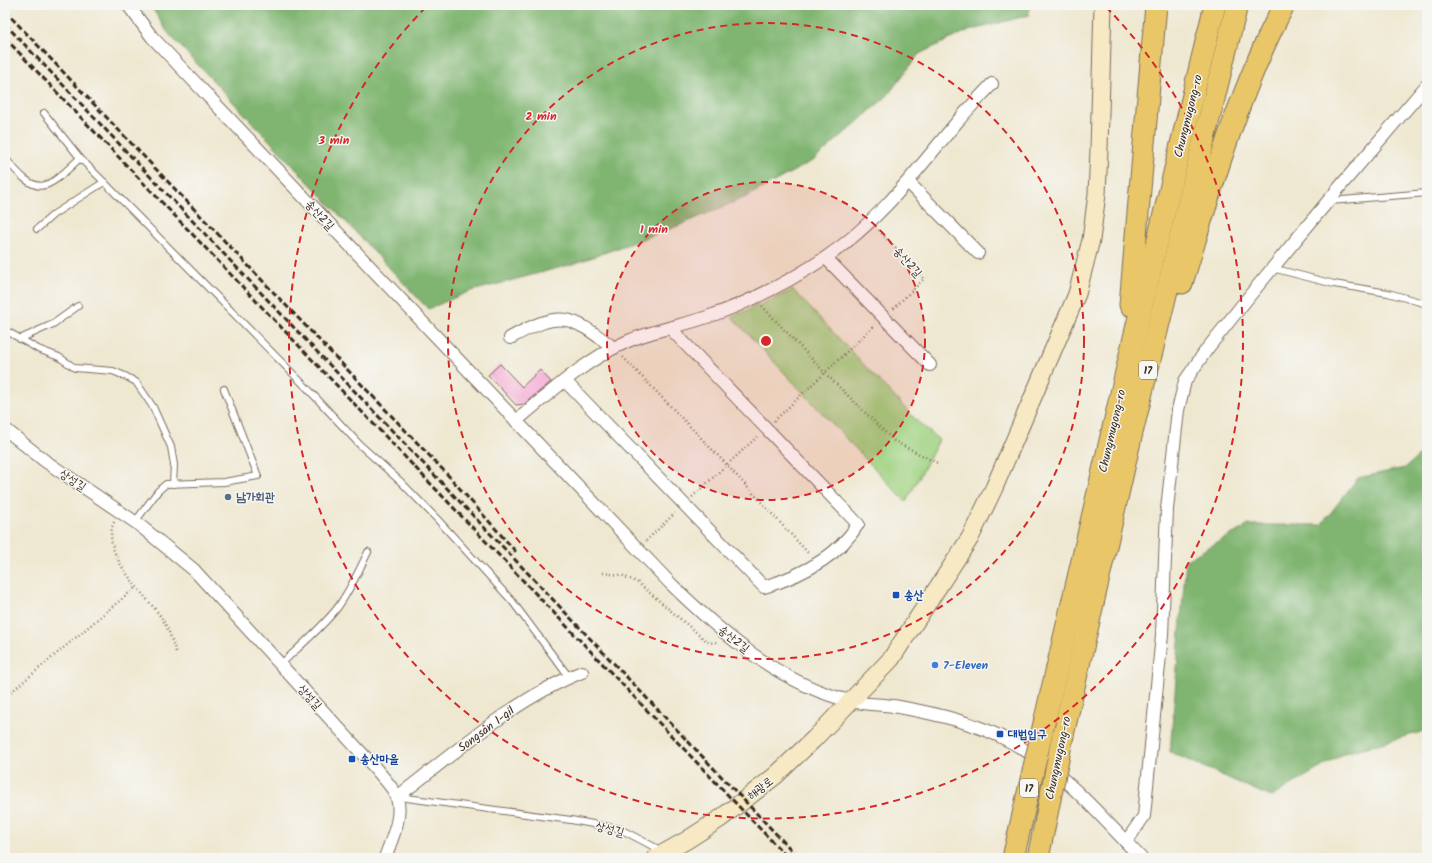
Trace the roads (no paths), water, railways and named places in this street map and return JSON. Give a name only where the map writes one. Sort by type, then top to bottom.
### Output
[{"type":"highway","points":[[1060,655],[1068,577],[1130,311],[1156,5]]},
{"type":"highway","name":"Chungmugong-ro","points":[[1013,858],[1137,324],[1215,5]]},
{"type":"highway","name":"Chungmugong-ro","points":[[1038,858],[1063,735],[1131,438],[1237,5]]},
{"type":"highway","points":[[1131,438],[1148,392],[1209,196],[1247,84],[1284,5]]},
{"type":"main road","name":"해광로","points":[[660,856],[715,822],[775,776],[851,701],[891,659],[970,538],[994,488],[1077,294],[1090,240],[1097,194],[1103,5]]},
{"type":"street","name":"송산2길","points":[[128,5],[152,37],[637,549],[687,600],[733,639],[788,677],[806,686],[851,701],[898,707],[971,724],[1011,742],[1056,772],[1141,858]]},
{"type":"street","points":[[516,421],[565,381],[614,348],[626,342],[710,316],[754,297],[826,258],[870,221],[908,182],[958,121],[992,84]]},
{"type":"street","points":[[1126,842],[1144,816],[1162,635],[1167,509],[1185,381],[1195,365],[1272,268],[1427,85]]},
{"type":"street","points":[[908,182],[978,253]]},
{"type":"street","points":[[826,258],[930,365]]},
{"type":"street","points":[[510,338],[536,324],[549,319],[561,318],[586,327],[614,348]]},
{"type":"street","points":[[565,381],[764,587],[802,573],[818,563],[846,541],[858,524],[670,328]]},
{"type":"street","name":"상성길","points":[[5,429],[45,461],[135,522],[194,570],[377,770],[397,797]]},
{"type":"street","name":"Songsan 1-gil","points":[[397,797],[522,702],[569,677],[582,672]]},
{"type":"street","points":[[385,858],[395,828],[399,808],[397,797]]},
{"type":"lane","points":[[44,113],[80,158],[308,388],[358,444],[401,482],[438,520],[512,601],[569,677]]},
{"type":"lane","points":[[5,158],[24,180],[36,185],[44,186],[61,177],[80,158]]},
{"type":"lane","points":[[37,229],[54,214],[104,182]]},
{"type":"lane","points":[[1328,201],[1427,193]]},
{"type":"lane","points":[[1272,268],[1334,284],[1388,293],[1427,304]]},
{"type":"lane","points":[[20,338],[53,324],[78,306]]},
{"type":"lane","points":[[5,330],[38,349],[59,357],[75,368],[113,371],[136,382],[153,407],[171,447],[174,465],[173,484]]},
{"type":"lane","points":[[135,522],[158,491],[166,484],[224,482],[258,476],[224,389]]},
{"type":"lane","points":[[280,664],[322,625],[338,607],[353,584],[368,552]]},
{"type":"lane","name":"상성길","points":[[397,797],[571,820],[620,829],[660,856]]},
{"type":"railway","points":[[5,11],[447,474],[516,552]]},
{"type":"railway","points":[[5,24],[799,858]]},
{"type":"railway","points":[[5,38],[788,858]]},
{"type":"place","name":"남가회관","points":[[228,497]]},
{"type":"place","name":"송산","points":[[896,595]]},
{"type":"place","name":"7-Eleven","points":[[935,665]]},
{"type":"place","name":"대법입구","points":[[1000,734]]},
{"type":"place","name":"송산마을","points":[[352,759]]}]
